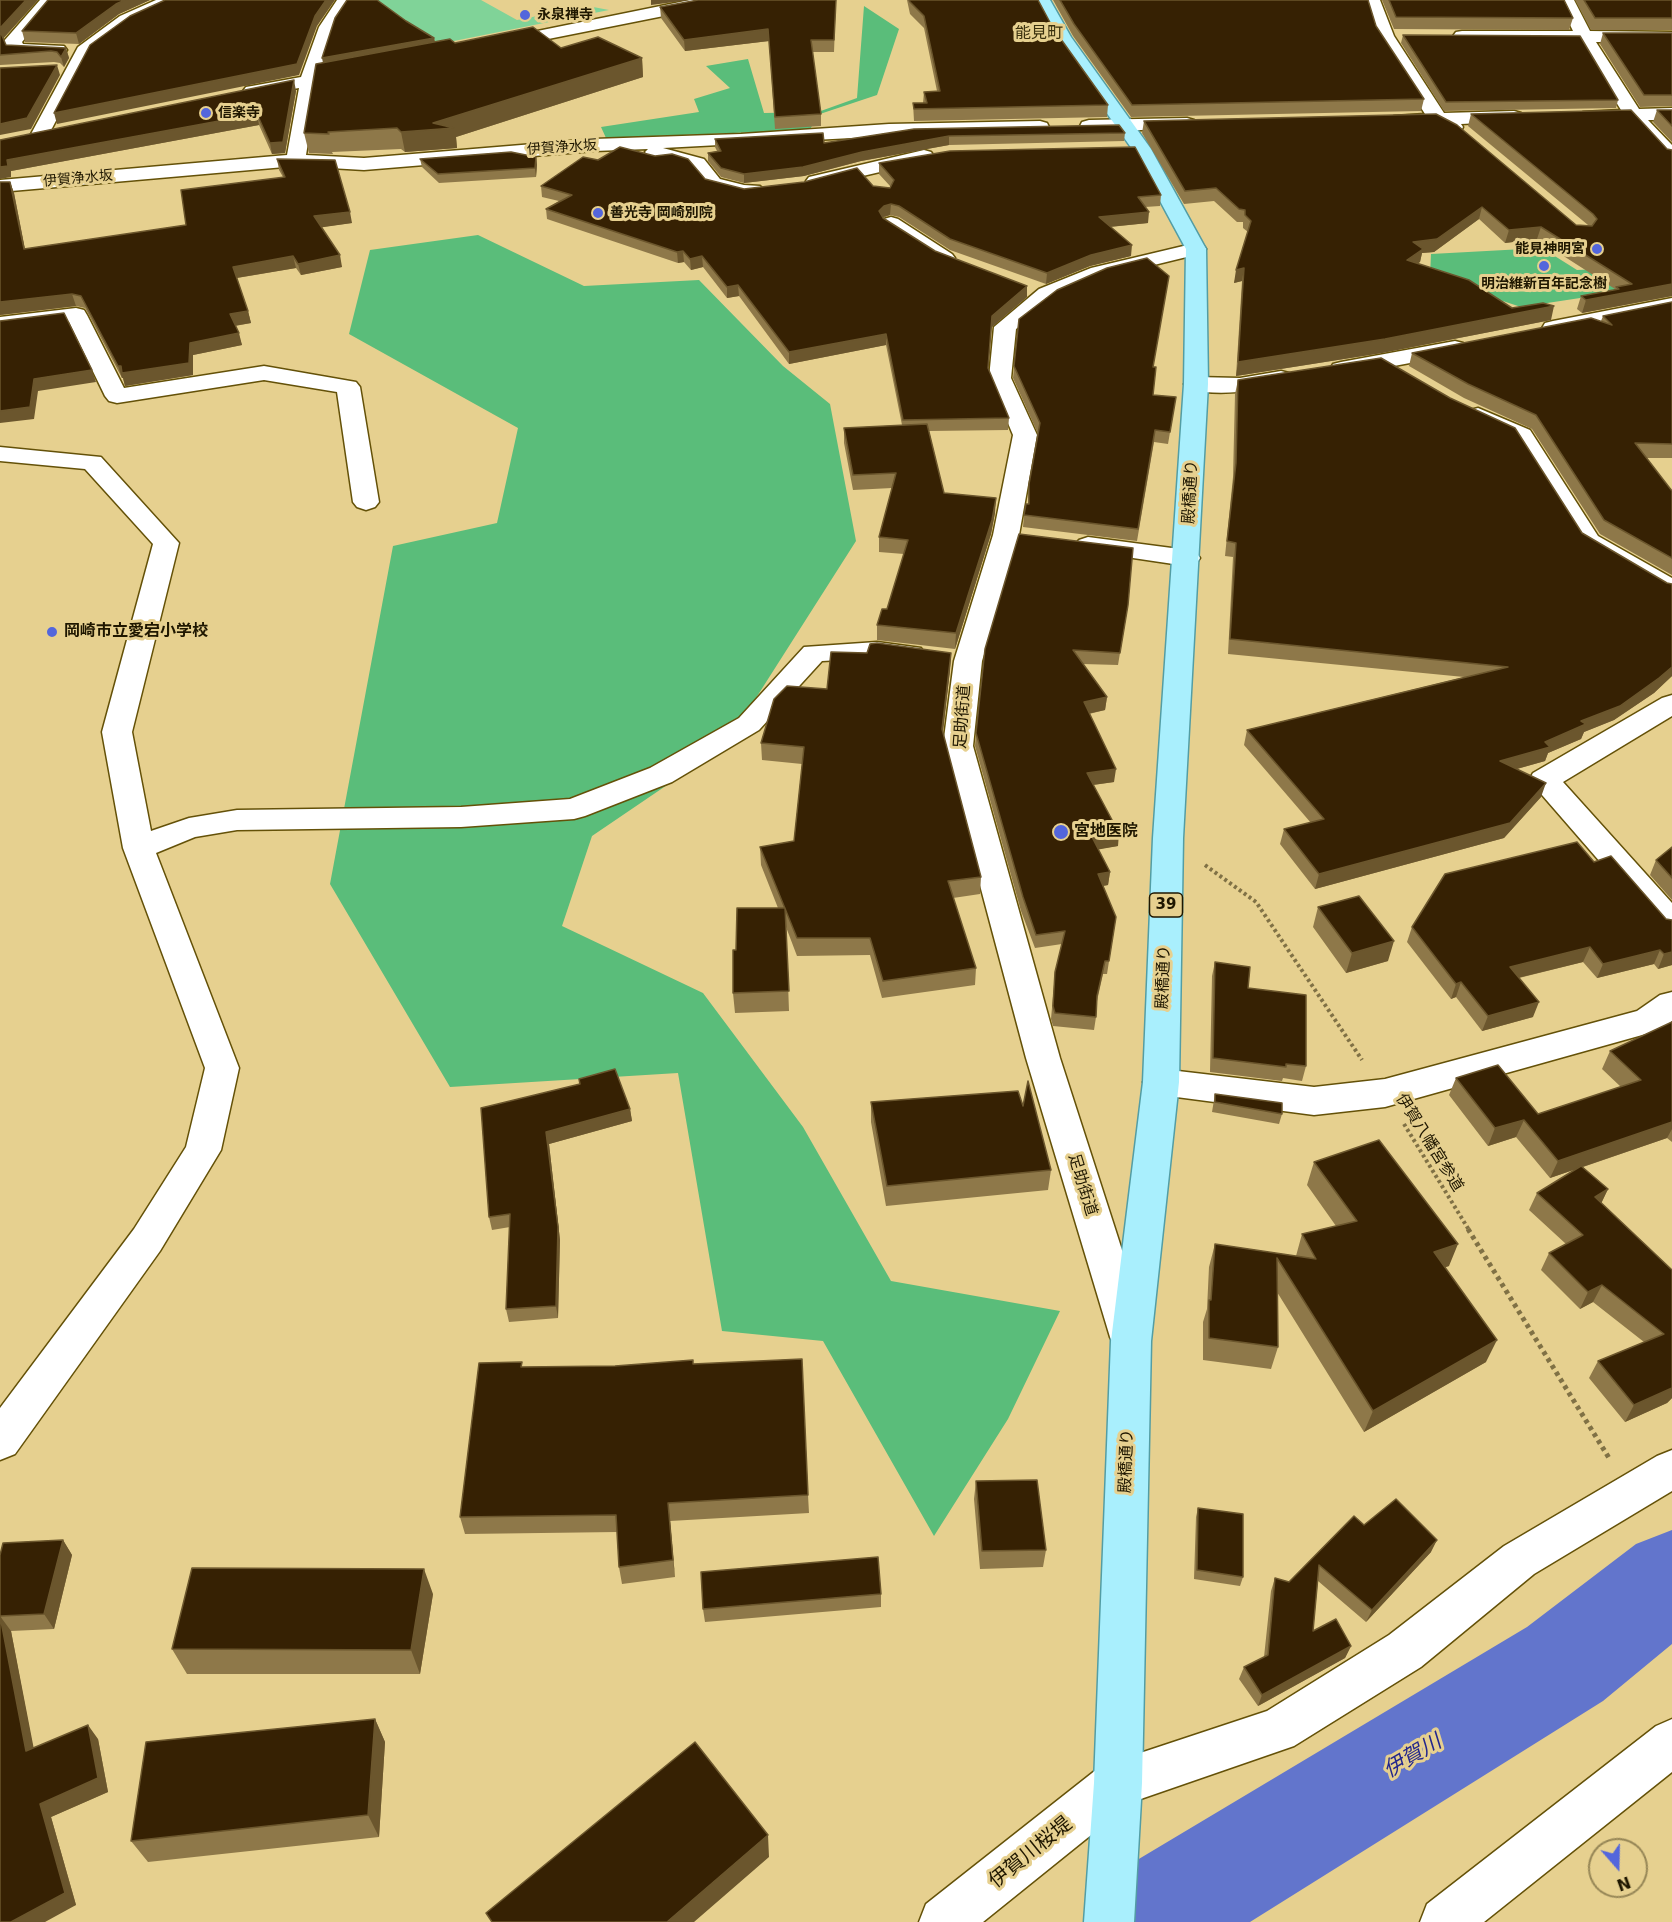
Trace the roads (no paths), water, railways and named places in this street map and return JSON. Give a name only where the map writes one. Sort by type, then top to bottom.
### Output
[{"type":"main road","name":"殿橋通り","points":[[1042,0],[1063,38],[1196,249],[1196,384],[1168,838],[1161,1082],[1131,1341],[1118,1783],[1109,1922]]},
{"type":"street","points":[[48,0],[13,41],[16,49],[84,51]]},
{"type":"street","points":[[40,134],[84,51],[126,20],[170,0]]},
{"type":"street","points":[[296,160],[310,79],[327,27],[345,0]]},
{"type":"street","points":[[482,48],[660,10],[719,0]]},
{"type":"street","points":[[1372,0],[1385,36],[1438,119],[1471,138]]},
{"type":"street","points":[[1566,0],[1584,36],[1633,115],[1672,156]]},
{"type":"street","points":[[1385,36],[1409,36]]},
{"type":"street","points":[[1444,36],[1672,37]]},
{"type":"street","points":[[53,69],[74,68]]},
{"type":"street","points":[[235,94],[333,74]]},
{"type":"street","points":[[1576,116],[1672,114]]},
{"type":"street","points":[[1378,120],[1530,117]]},
{"type":"street","name":"伊賀浄水坂","points":[[0,186],[296,160],[364,164],[594,145],[741,140],[889,130],[1061,126],[1130,141],[1210,123]]},
{"type":"street","points":[[20,138],[62,129]]},
{"type":"street","points":[[612,151],[659,153],[697,164],[713,183],[744,191],[774,188]]},
{"type":"street","points":[[794,185],[938,154]]},
{"type":"street","points":[[862,169],[875,184]]},
{"type":"street","points":[[891,223],[942,256],[963,264]]},
{"type":"street","name":"足助街道","points":[[1131,1341],[1042,1058],[958,746],[949,658],[1017,536],[1025,435],[1000,378],[1005,327],[1036,290],[1098,272],[1196,249]]},
{"type":"street","points":[[1533,332],[1672,305]]},
{"type":"street","points":[[0,324],[76,315],[117,396],[264,372],[348,387],[366,502]]},
{"type":"street","points":[[1323,372],[1475,344]]},
{"type":"street","points":[[1382,362],[1409,378]]},
{"type":"street","points":[[1196,384],[1240,385],[1299,375]]},
{"type":"street","points":[[1455,405],[1522,435],[1588,541],[1672,589]]},
{"type":"street","points":[[0,454],[92,462],[166,543],[117,732],[139,848],[222,1068],[203,1150],[147,1240],[0,1441]]},
{"type":"street","points":[[1062,542],[1187,558]]},
{"type":"street","points":[[139,848],[189,828],[237,820],[461,818],[574,809],[661,775],[749,724],[814,653],[877,650],[949,658]]},
{"type":"street","points":[[1672,704],[1544,780],[1672,924]]},
{"type":"street","points":[[1161,1082],[1314,1101],[1384,1093],[1648,1021],[1672,1004]]},
{"type":"street","points":[[1118,1783],[1278,1730],[1405,1651],[1519,1560],[1672,1469]]},
{"type":"street","points":[[1445,1922],[1672,1742]]},
{"type":"street","name":"伊賀川桜堤","points":[[944,1922],[1118,1783]]},
{"type":"waterway","name":"伊賀川","points":[[1143,1922],[1565,1664],[1672,1579]]},
{"type":"place","name":"永泉禅寺","points":[[525,15]]},
{"type":"place","name":"信楽寺","points":[[206,113]]},
{"type":"place","name":"善光寺 岡崎別院","points":[[598,213]]},
{"type":"place","name":"能見神明宮","points":[[1597,249]]},
{"type":"place","name":"明治維新百年記念樹","points":[[1544,266]]},
{"type":"place","name":"岡崎市立愛宕小学校","points":[[52,632]]},
{"type":"place","name":"宮地医院","points":[[1061,832]]},
{"type":"district","name":"能見町","points":[[1039,34]]}]
